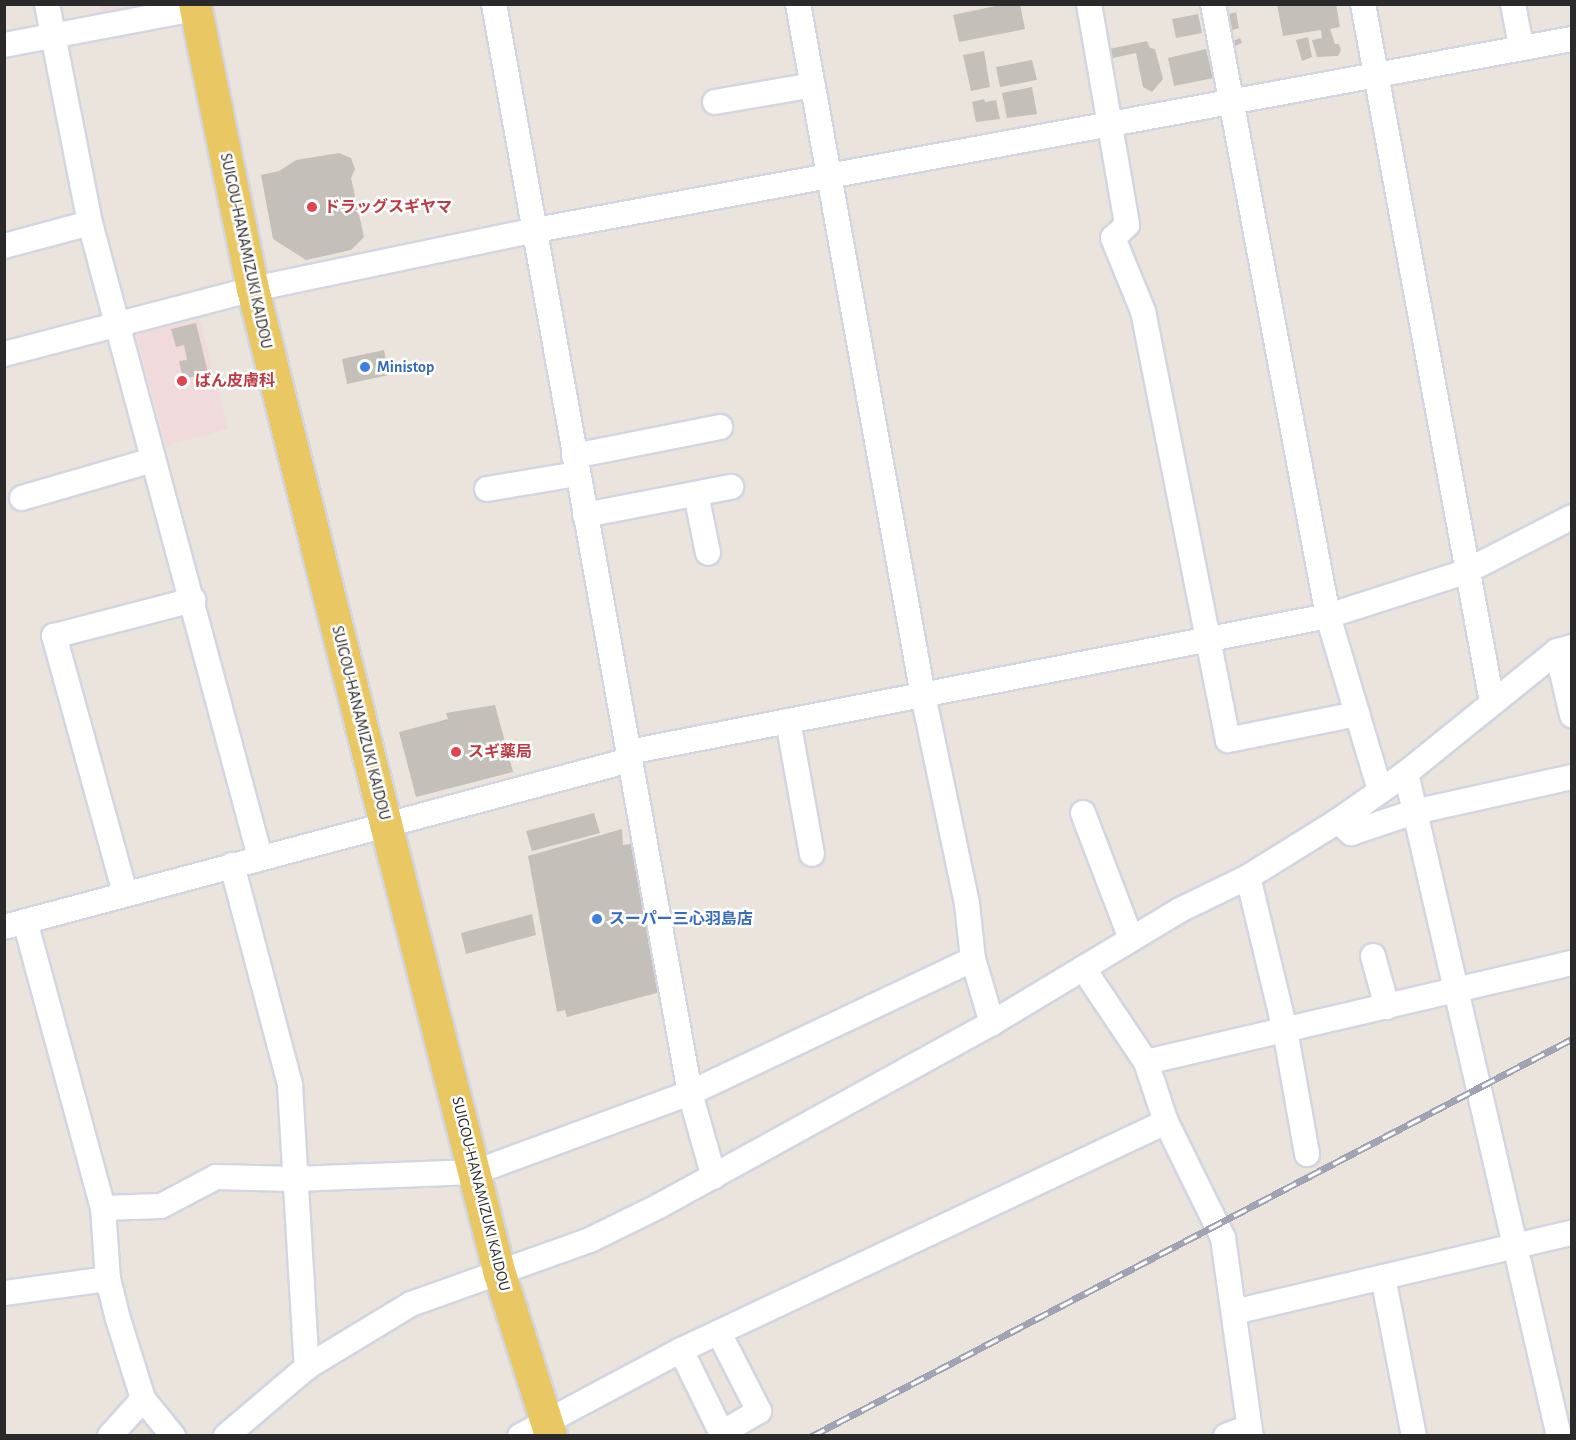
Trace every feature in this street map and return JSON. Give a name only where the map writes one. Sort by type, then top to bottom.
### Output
[{"type":"main road","name":"SUIGOU-HANAMIZUKI KAIDOU","points":[[195,7],[253,289],[386,824],[476,1172],[539,1431]]},
{"type":"street","points":[[47,4],[90,223],[193,600],[260,857]]},
{"type":"street","points":[[494,4],[690,1093],[714,1177]]},
{"type":"street","points":[[798,4],[923,695],[967,904],[973,959],[992,1023]]},
{"type":"street","points":[[1089,4],[1127,225],[1113,238],[1143,311],[1228,740],[1357,714]]},
{"type":"street","points":[[1213,4],[1328,616],[1380,790]]},
{"type":"street","points":[[1363,4],[1465,572],[1492,702]]},
{"type":"street","points":[[1513,4],[1521,46]]},
{"type":"street","points":[[4,45],[195,7]]},
{"type":"street","points":[[4,354],[253,289],[536,230],[1110,122],[1376,76],[1521,46],[1572,39]]},
{"type":"street","points":[[715,102],[813,85]]},
{"type":"street","points":[[4,246],[90,223]]},
{"type":"street","points":[[487,489],[720,427]]},
{"type":"street","points":[[22,498],[153,459]]},
{"type":"street","points":[[585,515],[731,487]]},
{"type":"street","points":[[696,494],[708,552]]},
{"type":"street","points":[[173,1436],[143,1399],[108,1279],[104,1208],[15,924],[629,756],[788,721],[1328,616],[1465,572],[1572,517]]},
{"type":"street","points":[[125,893],[54,636],[193,600]]},
{"type":"street","points":[[226,1436],[307,1367],[411,1304],[590,1240],[714,1177],[992,1023],[1131,939],[1248,877],[1338,821],[1406,773],[1492,702],[1564,649],[1572,715]]},
{"type":"street","points":[[788,721],[812,854]]},
{"type":"street","points":[[1406,773],[1559,1436]]},
{"type":"street","points":[[1338,821],[1351,833],[1414,812],[1572,777]]},
{"type":"street","points":[[1083,813],[1131,939]]},
{"type":"street","points":[[232,865],[290,1085],[307,1367]]},
{"type":"street","points":[[1248,877],[1285,1030],[1307,1154]]},
{"type":"street","points":[[1373,956],[1387,1007]]},
{"type":"street","points":[[104,1208],[161,1206],[216,1176],[294,1179],[476,1172],[690,1093],[973,959]]},
{"type":"street","points":[[1146,1062],[1572,963]]},
{"type":"street","points":[[1083,968],[1146,1062],[1166,1122],[1223,1238],[1250,1431],[1226,1436]]},
{"type":"street","points":[[539,1431],[681,1350],[1166,1122]]},
{"type":"street","points":[[1234,1312],[1572,1233]]},
{"type":"street","points":[[1383,1277],[1414,1436]]},
{"type":"street","points":[[4,1293],[108,1279]]},
{"type":"street","points":[[681,1350],[722,1434],[759,1412],[719,1333]]},
{"type":"street","points":[[110,1436],[143,1399]]},
{"type":"street","points":[[1567,1436],[1572,1434]]},
{"type":"shaded area","points":[[100,4],[144,4],[144,5],[101,12]]},
{"type":"shaded area","name":"ばん皮膚科","points":[[200,320],[228,429],[166,446],[136,333]]},
{"type":"building","points":[[1005,4],[1020,4],[1025,29],[959,42],[953,15]]},
{"type":"building","points":[[1277,4],[1336,4],[1340,27],[1330,29],[1335,44],[1339,44],[1341,50],[1338,56],[1317,57],[1312,40],[1322,38],[1321,30],[1283,36]]},
{"type":"building","points":[[1236,12],[1239,28],[1230,31],[1226,15]]},
{"type":"building","points":[[1198,14],[1202,33],[1176,38],[1172,19]]},
{"type":"building","points":[[1308,37],[1312,57],[1302,61],[1296,40]]},
{"type":"building","points":[[1240,38],[1242,43],[1235,46],[1233,41]]},
{"type":"building","points":[[1147,41],[1150,48],[1155,49],[1163,79],[1152,92],[1143,87],[1136,53],[1108,59],[1105,50]]},
{"type":"building","points":[[1206,49],[1213,78],[1174,86],[1168,58]]},
{"type":"building","points":[[984,51],[990,87],[971,91],[963,55]]},
{"type":"building","points":[[1032,60],[1037,80],[1000,87],[996,67]]},
{"type":"building","points":[[1032,87],[1037,114],[1007,118],[1002,93]]},
{"type":"building","points":[[984,99],[985,102],[996,100],[1000,119],[976,122],[972,102]]},
{"type":"building","name":"ドラッグスギヤマ","points":[[339,153],[351,158],[355,169],[351,178],[364,237],[351,250],[306,260],[273,239],[261,175],[279,171],[296,160]]},
{"type":"building","points":[[196,323],[208,373],[183,379],[179,361],[187,360],[184,345],[176,347],[171,329]]},
{"type":"building","name":"Ministop","points":[[384,350],[389,375],[347,384],[342,359]]},
{"type":"building","name":"スギ薬局","points":[[495,705],[513,772],[416,797],[399,732],[448,719],[446,713]]},
{"type":"building","points":[[594,813],[600,833],[532,851],[526,831]]},
{"type":"building","name":"スーパー三心羽島店","points":[[622,829],[623,845],[640,843],[660,992],[567,1017],[565,1010],[557,1012],[528,856]]},
{"type":"building","points":[[532,914],[536,935],[466,954],[461,933]]},
{"type":"waterway","points":[[531,774],[616,751]]},
{"type":"railway","points":[[812,1436],[1572,1039]]},
{"type":"place","name":"ドラッグスギヤマ","points":[[312,207]]},
{"type":"place","name":"Ministop","points":[[365,367]]},
{"type":"place","name":"ばん皮膚科","points":[[182,381]]},
{"type":"place","name":"スギ薬局","points":[[456,752]]},
{"type":"place","name":"スーパー三心羽島店","points":[[597,919]]}]
